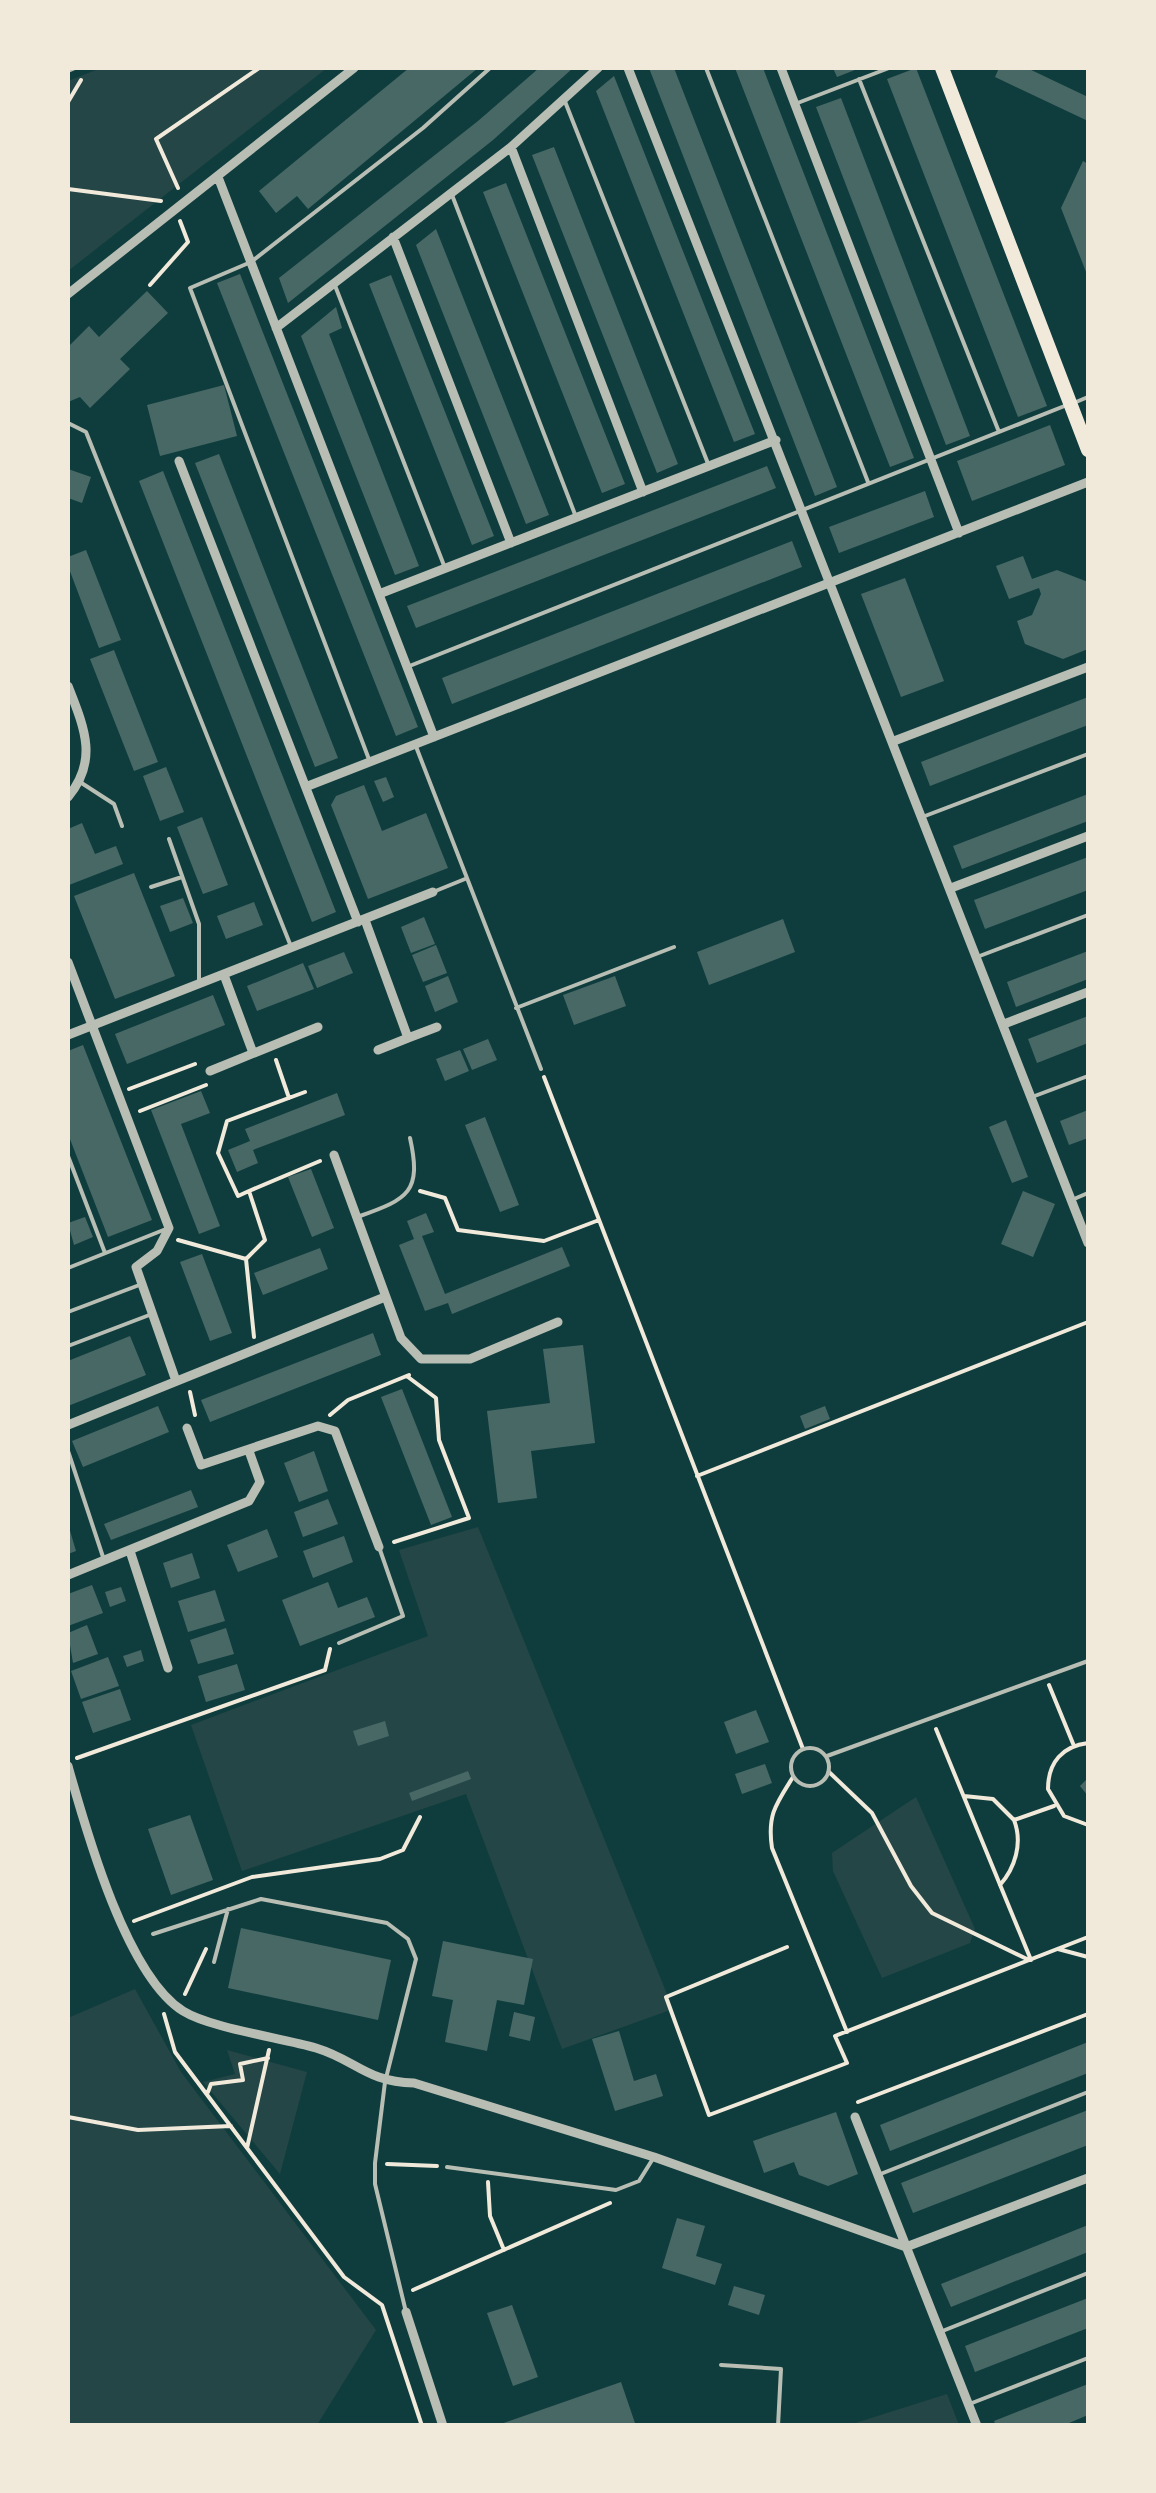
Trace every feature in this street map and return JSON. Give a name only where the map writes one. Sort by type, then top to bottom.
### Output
[{"type":"main road","points":[[942,68],[1088,450]]},
{"type":"street","points":[[68,294],[354,68]]},
{"type":"street","points":[[276,328],[510,147],[598,68]]},
{"type":"street","points":[[628,68],[1088,1243]]},
{"type":"street","points":[[781,68],[959,533]]},
{"type":"street","points":[[510,147],[643,492]]},
{"type":"street","points":[[218,178],[434,737]]},
{"type":"street","points":[[393,237],[510,543]]},
{"type":"street","points":[[378,594],[776,440]]},
{"type":"street","points":[[179,461],[408,1038]]},
{"type":"street","points":[[308,786],[1088,482]]},
{"type":"street","points":[[894,741],[1088,667]]},
{"type":"street","points":[[68,686],[88,744],[80,782],[68,798]]},
{"type":"street","points":[[951,888],[1088,836]]},
{"type":"street","points":[[68,1035],[432,892]]},
{"type":"street","points":[[68,962],[167,1232],[157,1251],[136,1267],[180,1379]]},
{"type":"street","points":[[224,974],[253,1054]]},
{"type":"street","points":[[1004,1024],[1088,992]]},
{"type":"street","points":[[210,1071],[318,1027]]},
{"type":"street","points":[[378,1050],[436,1028]]},
{"type":"street","points":[[334,1155],[402,1338],[420,1359],[470,1359],[558,1322]]},
{"type":"street","points":[[68,1425],[385,1297]]},
{"type":"street","points":[[187,1428],[200,1466],[318,1426],[335,1431],[379,1547]]},
{"type":"street","points":[[68,1575],[249,1501],[260,1482],[249,1451]]},
{"type":"street","points":[[130,1551],[168,1668]]},
{"type":"street","points":[[68,1764],[97,1869],[157,1990],[179,2007],[322,2050],[384,2082],[414,2084],[654,2158],[906,2247],[1088,2178]]},
{"type":"street","points":[[854,2117],[977,2426]]},
{"type":"street","points":[[406,2312],[443,2426]]},
{"type":"lane","points":[[68,71],[75,68]]},
{"type":"lane","points":[[370,762],[190,288],[250,262],[422,128],[490,68]]},
{"type":"lane","points":[[706,68],[869,484]]},
{"type":"lane","points":[[794,104],[888,68]]},
{"type":"lane","points":[[860,79],[999,432]]},
{"type":"lane","points":[[564,99],[708,466]]},
{"type":"lane","points":[[451,193],[576,517]]},
{"type":"lane","points":[[334,283],[445,568]]},
{"type":"lane","points":[[407,667],[1088,397]]},
{"type":"lane","points":[[68,423],[86,432],[291,948]]},
{"type":"lane","points":[[415,744],[541,1069]]},
{"type":"lane","points":[[923,816],[1088,754]]},
{"type":"lane","points":[[80,782],[114,804],[122,826]]},
{"type":"lane","points":[[169,839],[199,924],[198,984]]},
{"type":"lane","points":[[151,887],[182,877]]},
{"type":"lane","points":[[432,892],[465,880]]},
{"type":"lane","points":[[978,957],[1088,915]]},
{"type":"lane","points":[[516,1008],[674,948]]},
{"type":"lane","points":[[1032,1097],[1088,1076]]},
{"type":"lane","points":[[358,1216],[391,1205],[411,1188],[416,1166],[410,1138]]},
{"type":"lane","points":[[68,1156],[104,1253]]},
{"type":"lane","points":[[1072,1200],[1088,1193]]},
{"type":"lane","points":[[68,1268],[167,1232]]},
{"type":"lane","points":[[68,1312],[142,1284]]},
{"type":"lane","points":[[68,1346],[152,1314]]},
{"type":"lane","points":[[68,1451],[105,1560]]},
{"type":"lane","points":[[339,1644],[402,1616],[379,1547]]},
{"type":"lane","points":[[827,1756],[1088,1661]]},
{"type":"lane","points":[[803,1749],[820,1750],[827,1756],[829,1772],[821,1784],[811,1787],[794,1778],[793,1758],[803,1749]]},
{"type":"lane","points":[[153,1934],[261,1898],[387,1923],[408,1939],[416,1959],[384,2082],[375,2163],[375,2184],[406,2312]]},
{"type":"lane","points":[[214,1962],[228,1910]]},
{"type":"lane","points":[[878,2175],[1088,2092]]},
{"type":"lane","points":[[447,2166],[616,2190],[639,2180],[654,2158]]},
{"type":"lane","points":[[940,2332],[1088,2274]]},
{"type":"lane","points":[[968,2405],[1088,2358]]},
{"type":"lane","points":[[722,2365],[781,2370],[778,2426]]},
{"type":"path","points":[[68,102],[88,68]]},
{"type":"path","points":[[150,285],[188,242],[177,205],[176,177],[156,139],[260,68]]},
{"type":"path","points":[[68,189],[177,205]]},
{"type":"path","points":[[272,1046],[289,1098]]},
{"type":"path","points":[[118,1093],[200,1062],[207,1084],[126,1117]]},
{"type":"path","points":[[541,1069],[803,1749]]},
{"type":"path","points":[[305,1092],[227,1121],[218,1154],[238,1196],[334,1155]]},
{"type":"path","points":[[411,1188],[445,1198],[458,1230],[544,1241],[599,1220]]},
{"type":"path","points":[[246,1259],[266,1240],[248,1191]]},
{"type":"path","points":[[167,1232],[246,1259]]},
{"type":"path","points":[[246,1259],[256,1349]]},
{"type":"path","points":[[698,1476],[1088,1322]]},
{"type":"path","points":[[326,1428],[331,1411],[348,1400],[408,1377],[420,1359]]},
{"type":"path","points":[[379,1547],[470,1518],[439,1440],[436,1398],[408,1377]]},
{"type":"path","points":[[180,1379],[197,1412],[187,1428]]},
{"type":"path","points":[[68,1764],[325,1670],[327,1651],[339,1644]]},
{"type":"path","points":[[1046,1678],[1074,1746]]},
{"type":"path","points":[[932,1719],[1031,1960]]},
{"type":"path","points":[[1088,1743],[1074,1746],[1051,1768],[1048,1789],[1054,1806],[1073,1822],[1088,1825]]},
{"type":"path","points":[[829,1772],[872,1812],[911,1886],[932,1913],[1031,1960]]},
{"type":"path","points":[[794,1778],[772,1806],[768,1823],[772,1848],[847,2032]]},
{"type":"path","points":[[964,1796],[993,1799],[1014,1820],[1016,1856],[1012,1870],[1000,1885]]},
{"type":"path","points":[[1014,1820],[1054,1806]]},
{"type":"path","points":[[125,1924],[252,1876],[380,1859],[402,1850],[420,1818]]},
{"type":"path","points":[[787,1947],[666,1997],[709,2115],[847,2063],[835,2036],[1088,1937]]},
{"type":"path","points":[[179,2007],[201,1951],[220,1943]]},
{"type":"path","points":[[1058,1949],[1088,1957]]},
{"type":"path","points":[[157,1990],[175,2052],[344,2278],[382,2305],[422,2426]]},
{"type":"path","points":[[854,2117],[850,2105],[1088,2014]]},
{"type":"path","points":[[247,2148],[273,2036]]},
{"type":"path","points":[[207,2094],[211,2084],[243,2080],[240,2064],[268,2058]]},
{"type":"path","points":[[68,2117],[138,2130],[231,2126]]},
{"type":"path","points":[[375,2163],[447,2166]]},
{"type":"path","points":[[487,2172],[490,2216],[504,2250]]},
{"type":"path","points":[[402,2295],[611,2203],[616,2190]]},
{"type":"shaded area","points":[[101,68],[327,68],[68,271],[68,81]]},
{"type":"shaded area","points":[[478,1527],[673,2009],[562,2049],[466,1794],[242,1871],[191,1725],[428,1636],[399,1550]]},
{"type":"shaded area","points":[[916,1797],[975,1929],[970,1943],[882,1978],[833,1871],[832,1853]]},
{"type":"shaded area","points":[[135,1989],[181,2072],[376,2330],[317,2425],[68,2426],[68,2018]]},
{"type":"shaded area","points":[[227,2050],[307,2072],[280,2174],[203,2082],[235,2074]]},
{"type":"shaded area","points":[[947,2394],[959,2425],[849,2425]]},
{"type":"building","points":[[409,68],[478,68],[308,209],[297,196],[276,213],[259,191]]},
{"type":"building","points":[[539,68],[573,68],[493,140],[288,303],[279,278]]},
{"type":"building","points":[[649,68],[674,68],[837,487],[815,496]]},
{"type":"building","points":[[735,68],[763,68],[914,458],[890,467]]},
{"type":"building","points":[[833,68],[860,68],[837,77]]},
{"type":"building","points":[[916,68],[1047,406],[1018,417],[887,79]]},
{"type":"building","points":[[999,68],[1027,68],[1088,97],[1088,121],[995,77]]},
{"type":"building","points":[[614,76],[755,434],[734,442],[596,91]]},
{"type":"building","points":[[841,98],[970,436],[946,445],[816,107]]},
{"type":"building","points":[[554,147],[678,464],[657,473],[532,155]]},
{"type":"building","points":[[1083,161],[1088,164],[1088,277],[1061,208]]},
{"type":"building","points":[[506,183],[625,484],[602,493],[483,192]]},
{"type":"building","points":[[436,229],[549,515],[526,524],[416,245]]},
{"type":"building","points":[[240,274],[418,727],[396,736],[217,283]]},
{"type":"building","points":[[391,275],[494,536],[472,545],[369,284]]},
{"type":"building","points":[[147,291],[168,313],[120,359],[130,369],[90,408],[80,397],[68,402],[68,347],[89,326],[99,337]]},
{"type":"building","points":[[336,307],[342,328],[329,334],[419,566],[395,575],[301,336]]},
{"type":"building","points":[[224,385],[237,436],[160,456],[147,405]]},
{"type":"building","points":[[1050,425],[1065,465],[972,501],[957,461]]},
{"type":"building","points":[[219,454],[338,758],[315,767],[195,463]]},
{"type":"building","points":[[767,466],[776,488],[416,628],[407,606]]},
{"type":"building","points":[[68,469],[91,477],[82,503],[68,498]]},
{"type":"building","points":[[163,471],[336,912],[312,922],[139,481]]},
{"type":"building","points":[[925,491],[934,517],[839,553],[829,527]]},
{"type":"building","points":[[792,541],[802,567],[452,704],[442,678]]},
{"type":"building","points":[[86,550],[121,640],[99,648],[68,566],[68,557]]},
{"type":"building","points":[[1023,556],[1032,579],[1057,570],[1088,582],[1088,649],[1063,659],[1025,644],[1017,621],[1032,615],[1041,594],[1039,588],[1009,599],[996,566]]},
{"type":"building","points":[[905,578],[944,681],[901,697],[861,594]]},
{"type":"building","points":[[114,650],[158,762],[134,771],[90,659]]},
{"type":"building","points":[[1088,697],[1088,725],[930,786],[921,762]]},
{"type":"building","points":[[166,767],[184,812],[160,821],[143,776]]},
{"type":"building","points":[[386,777],[394,797],[383,802],[374,781]]},
{"type":"building","points":[[364,785],[382,831],[426,813],[448,868],[368,899],[331,805],[336,796]]},
{"type":"building","points":[[1088,794],[1088,821],[962,869],[953,846]]},
{"type":"building","points":[[202,817],[228,885],[203,894],[177,827]]},
{"type":"building","points":[[82,823],[95,854],[116,846],[123,864],[69,885],[68,829]]},
{"type":"building","points":[[1088,857],[1088,890],[985,929],[974,900]]},
{"type":"building","points":[[134,873],[175,976],[115,999],[74,896]]},
{"type":"building","points":[[183,898],[193,923],[170,932],[160,906]]},
{"type":"building","points":[[254,902],[263,925],[226,939],[217,916]]},
{"type":"building","points":[[424,917],[435,944],[411,953],[401,927]]},
{"type":"building","points":[[783,919],[795,952],[709,985],[697,952]]},
{"type":"building","points":[[436,945],[447,973],[423,982],[412,955]]},
{"type":"building","points":[[1088,951],[1088,979],[1016,1007],[1007,982]]},
{"type":"building","points":[[344,952],[353,973],[317,988],[308,966]]},
{"type":"building","points":[[303,963],[314,989],[257,1011],[247,986]]},
{"type":"building","points":[[448,976],[458,1002],[435,1012],[425,986]]},
{"type":"building","points":[[615,976],[626,1006],[574,1025],[563,995]]},
{"type":"building","points":[[213,995],[225,1025],[127,1064],[115,1034]]},
{"type":"building","points":[[1088,1016],[1088,1043],[1037,1063],[1028,1039]]},
{"type":"building","points":[[488,1039],[497,1060],[472,1070],[463,1049]]},
{"type":"building","points":[[83,1045],[152,1220],[108,1237],[68,1134],[68,1051]]},
{"type":"building","points":[[460,1050],[469,1071],[445,1081],[436,1059]]},
{"type":"building","points":[[201,1091],[210,1113],[181,1124],[220,1226],[199,1234],[151,1110]]},
{"type":"building","points":[[337,1093],[345,1115],[253,1150],[258,1163],[237,1172],[228,1150],[250,1141],[245,1129]]},
{"type":"building","points":[[1088,1110],[1088,1138],[1069,1145],[1060,1121]]},
{"type":"building","points":[[485,1117],[519,1205],[500,1212],[465,1125]]},
{"type":"building","points":[[1006,1120],[1028,1177],[1012,1183],[989,1127]]},
{"type":"building","points":[[311,1169],[334,1228],[312,1237],[288,1177]]},
{"type":"building","points":[[1023,1191],[1055,1204],[1033,1257],[1001,1244]]},
{"type":"building","points":[[426,1213],[434,1232],[422,1236],[445,1294],[562,1247],[570,1266],[452,1314],[448,1303],[425,1311],[399,1245],[414,1239],[407,1221]]},
{"type":"building","points":[[85,1217],[93,1237],[74,1245],[68,1223]]},
{"type":"building","points":[[320,1248],[328,1269],[263,1295],[254,1273]]},
{"type":"building","points":[[202,1254],[232,1333],[210,1341],[180,1262]]},
{"type":"building","points":[[373,1333],[381,1355],[210,1422],[201,1400]]},
{"type":"building","points":[[130,1336],[146,1375],[68,1406],[68,1361]]},
{"type":"building","points":[[583,1345],[595,1443],[531,1451],[537,1498],[498,1503],[487,1411],[550,1403],[543,1349]]},
{"type":"building","points":[[402,1389],[452,1517],[431,1525],[381,1397]]},
{"type":"building","points":[[158,1406],[169,1432],[83,1467],[72,1441]]},
{"type":"building","points":[[825,1406],[830,1419],[805,1429],[800,1416]]},
{"type":"building","points":[[314,1451],[328,1491],[299,1502],[284,1463]]},
{"type":"building","points":[[191,1490],[198,1507],[111,1540],[104,1524]]},
{"type":"building","points":[[328,1499],[338,1524],[303,1537],[294,1512]]},
{"type":"building","points":[[68,1524],[76,1551],[68,1554]]},
{"type":"building","points":[[267,1529],[278,1557],[238,1572],[227,1545]]},
{"type":"building","points":[[344,1536],[353,1562],[313,1578],[303,1551]]},
{"type":"building","points":[[192,1553],[200,1578],[171,1588],[163,1563]]},
{"type":"building","points":[[328,1582],[338,1608],[367,1597],[375,1617],[300,1646],[282,1600]]},
{"type":"building","points":[[92,1585],[103,1613],[68,1626],[68,1594]]},
{"type":"building","points":[[121,1587],[126,1601],[110,1607],[105,1592]]},
{"type":"building","points":[[215,1590],[225,1621],[188,1632],[178,1601]]},
{"type":"building","points":[[87,1625],[98,1654],[73,1663],[68,1633]]},
{"type":"building","points":[[226,1628],[234,1654],[198,1664],[190,1640]]},
{"type":"building","points":[[141,1650],[144,1661],[127,1667],[123,1656]]},
{"type":"building","points":[[108,1657],[119,1686],[81,1699],[71,1671]]},
{"type":"building","points":[[237,1664],[245,1690],[206,1702],[198,1676]]},
{"type":"building","points":[[120,1689],[131,1720],[93,1733],[82,1702]]},
{"type":"building","points":[[756,1710],[769,1742],[736,1754],[724,1722]]},
{"type":"building","points":[[385,1721],[389,1736],[358,1746],[353,1731]]},
{"type":"building","points":[[765,1764],[772,1783],[742,1794],[735,1774]]},
{"type":"building","points":[[468,1771],[471,1779],[412,1801],[409,1793]]},
{"type":"building","points":[[1088,1778],[1088,1796],[1080,1786]]},
{"type":"building","points":[[190,1815],[213,1880],[171,1895],[148,1829]]},
{"type":"building","points":[[241,1928],[391,1960],[378,2020],[228,1988]]},
{"type":"building","points":[[443,1941],[533,1959],[524,2005],[497,2000],[487,2051],[445,2042],[453,2000],[432,1996]]},
{"type":"building","points":[[514,2012],[535,2017],[530,2041],[509,2036]]},
{"type":"building","points":[[619,2031],[634,2081],[656,2074],[663,2096],[615,2111],[592,2039]]},
{"type":"building","points":[[1088,2042],[1088,2073],[890,2151],[880,2125]]},
{"type":"building","points":[[1088,2110],[1088,2145],[913,2213],[901,2183]]},
{"type":"building","points":[[836,2112],[858,2174],[828,2186],[799,2175],[794,2162],[764,2173],[753,2141]]},
{"type":"building","points":[[677,2218],[705,2226],[696,2256],[722,2264],[715,2285],[662,2268]]},
{"type":"building","points":[[1088,2225],[1088,2252],[951,2307],[941,2284]]},
{"type":"building","points":[[734,2286],[765,2295],[759,2315],[728,2305]]},
{"type":"building","points":[[1088,2298],[1088,2328],[975,2372],[965,2346]]},
{"type":"building","points":[[512,2305],[538,2377],[513,2386],[487,2313]]},
{"type":"building","points":[[621,2382],[636,2426],[498,2426],[498,2425]]},
{"type":"building","points":[[1088,2384],[1088,2415],[1062,2426],[996,2426],[994,2421]]}]
